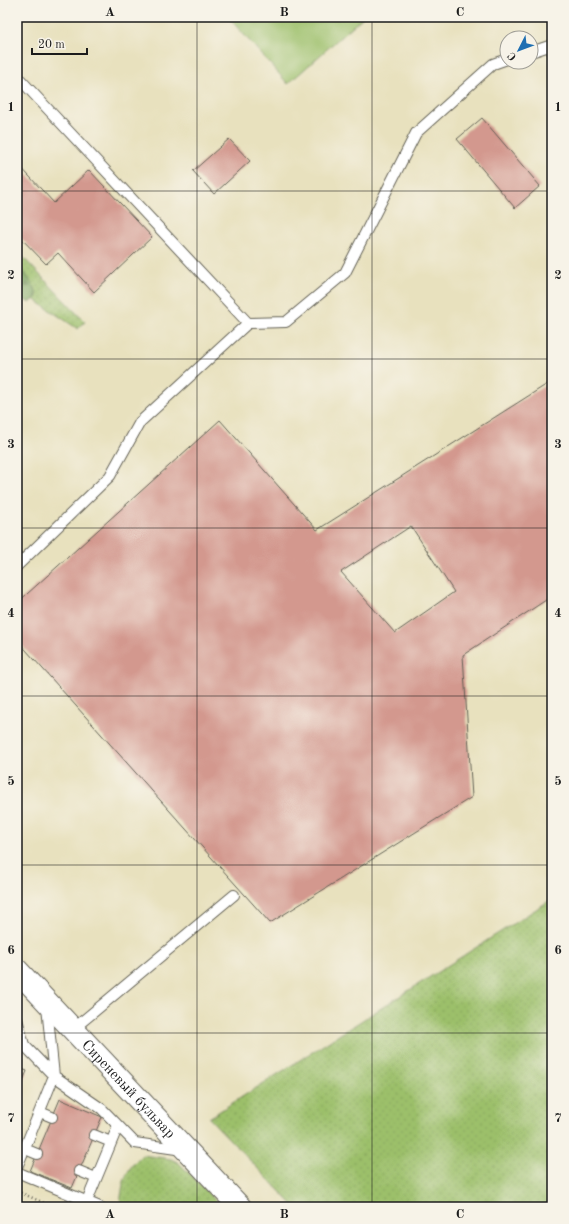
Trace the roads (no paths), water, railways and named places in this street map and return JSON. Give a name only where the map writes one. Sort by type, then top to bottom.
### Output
[{"type":"main road","name":"Сиреневый бульвар","points":[[17,970],[240,1207]]},
{"type":"lane","points":[[539,50],[551,48]]},
{"type":"lane","points":[[17,566],[110,476],[140,422],[248,323],[286,322],[345,273],[416,133],[493,64],[499,62]]},
{"type":"lane","points":[[17,76],[248,323]]},
{"type":"lane","points":[[72,1030],[234,895]]},
{"type":"lane","points":[[17,1167],[54,1076],[47,1003]]},
{"type":"lane","points":[[17,1019],[21,1044],[54,1076],[102,1109],[135,1143],[185,1150]]},
{"type":"lane","points":[[40,1112],[52,1117]]},
{"type":"lane","points":[[87,1201],[118,1126]]},
{"type":"lane","points":[[94,1135],[111,1142]]},
{"type":"lane","points":[[25,1149],[37,1154]]},
{"type":"lane","points":[[79,1171],[96,1178]]},
{"type":"lane","points":[[17,1172],[100,1207]]}]
